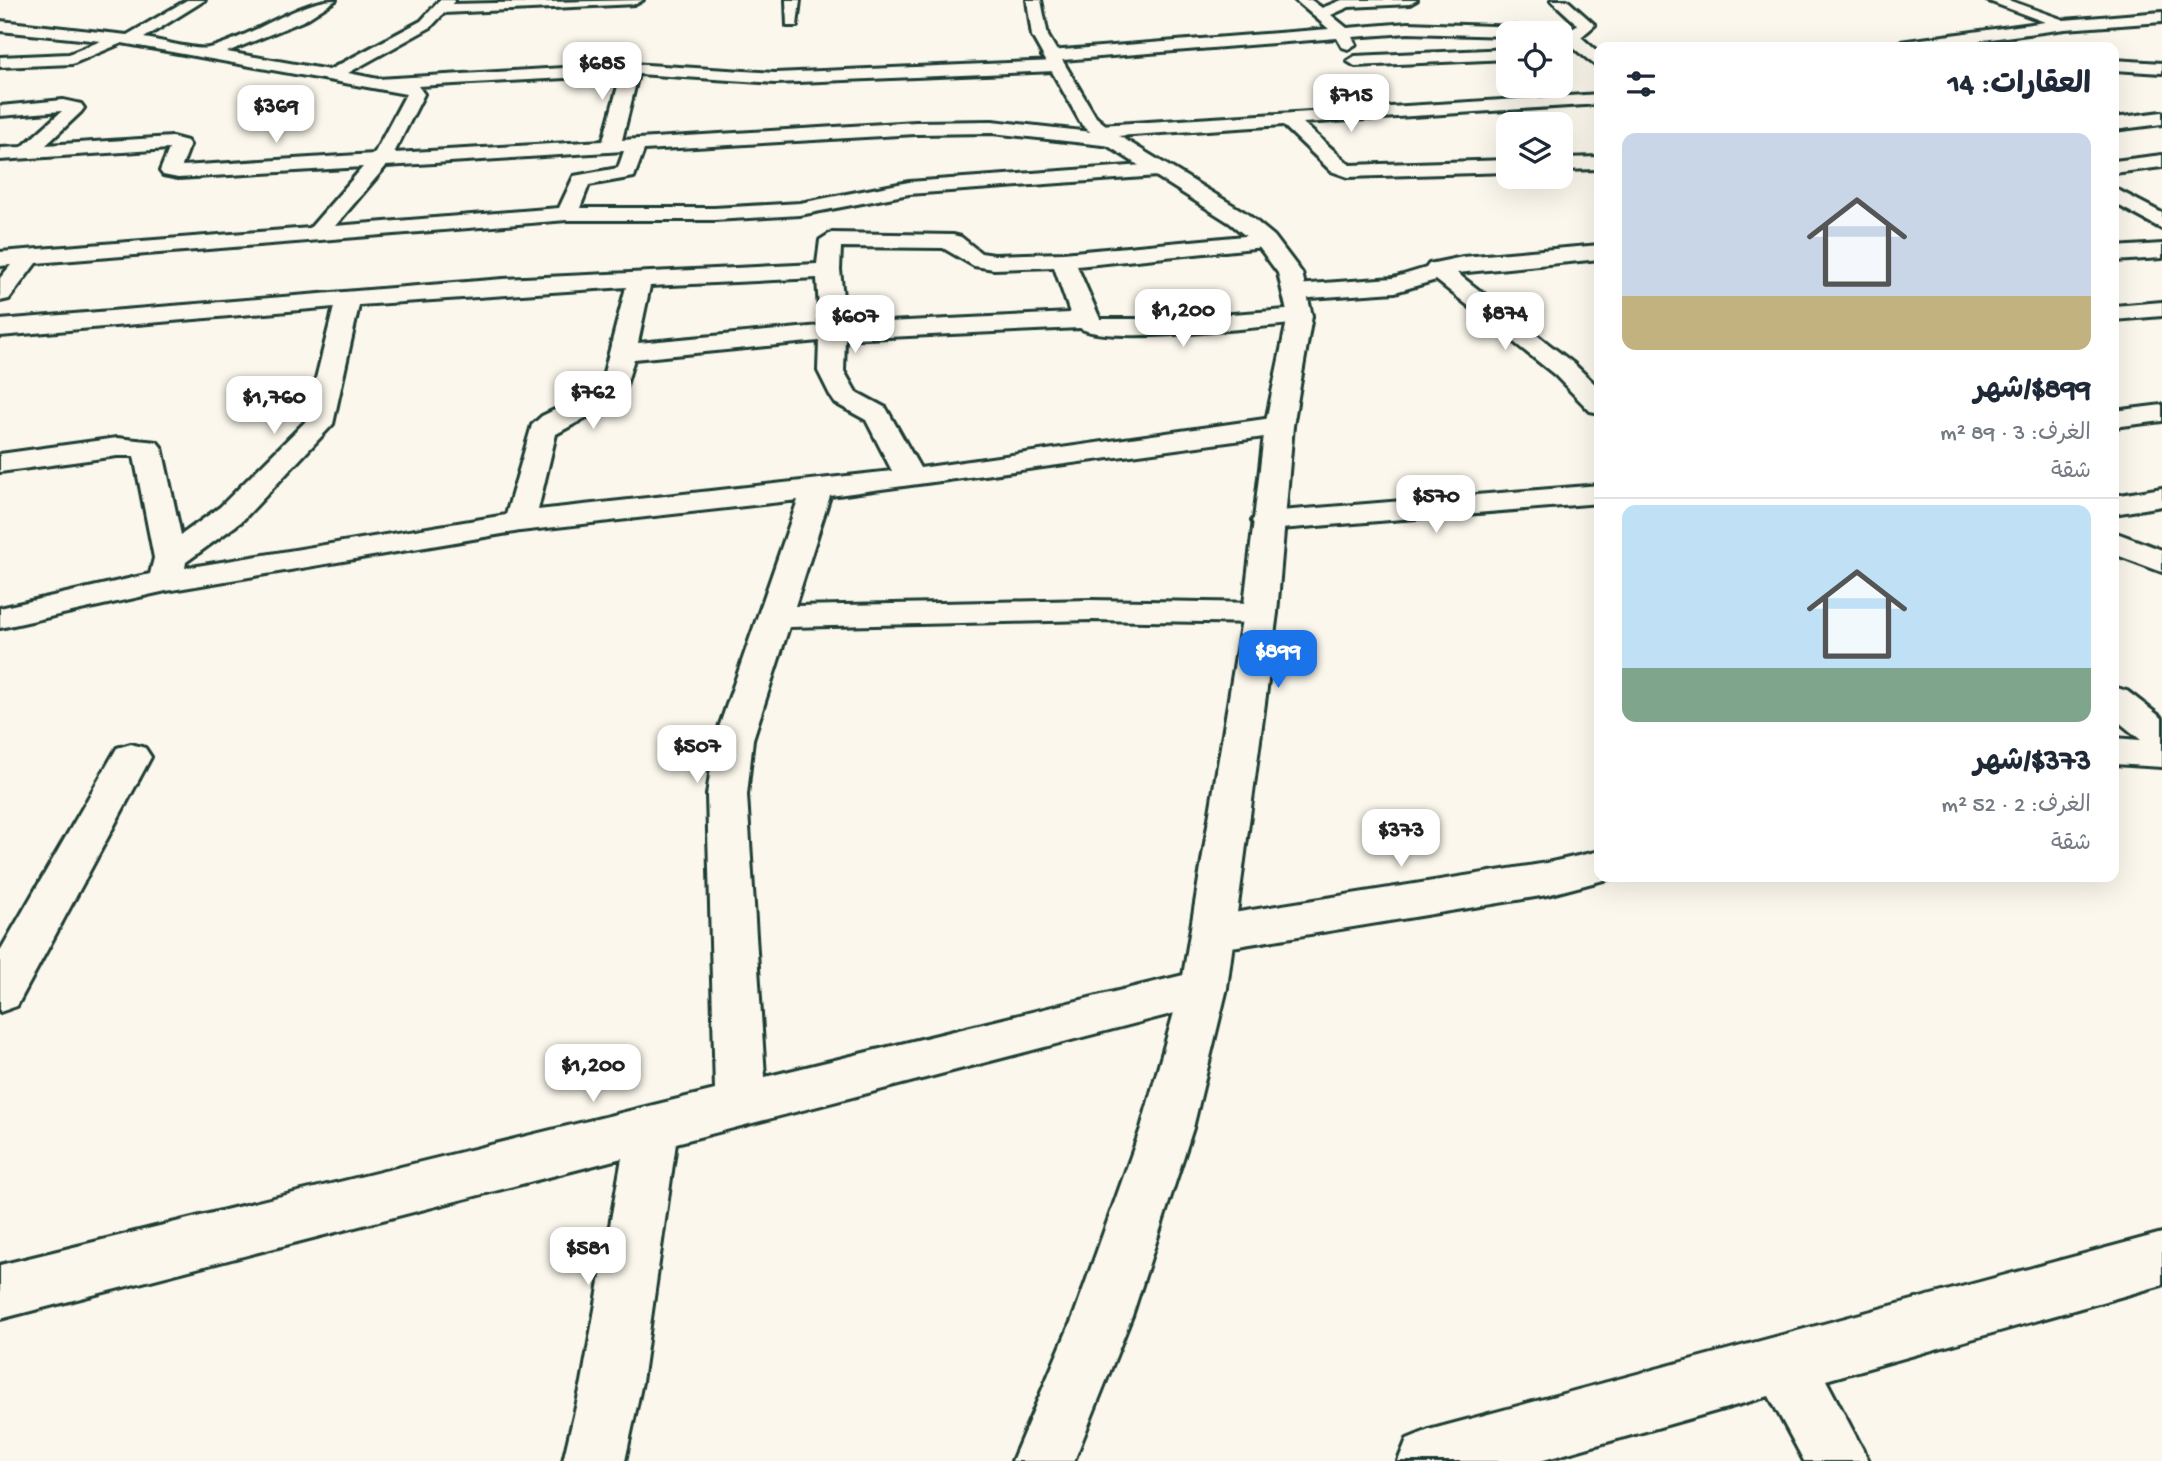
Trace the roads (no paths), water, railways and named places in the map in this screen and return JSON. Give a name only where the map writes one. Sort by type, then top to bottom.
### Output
[{"type":"street","points":[[0,62],[72,59],[124,39],[198,0]]},
{"type":"street","points":[[208,54],[300,17],[329,0]]},
{"type":"street","points":[[330,76],[426,24],[444,4],[635,0]]},
{"type":"street","points":[[792,23],[793,0]]},
{"type":"street","points":[[1034,0],[1036,22],[1053,61],[1089,121],[1106,136],[1158,170],[1238,218],[1266,241],[1285,262],[1298,304],[1279,426],[1260,613],[1204,988],[1167,1128],[1103,1316],[1043,1461]]},
{"type":"street","points":[[1302,0],[1341,31],[1356,55],[1355,67],[1364,78]]},
{"type":"street","points":[[1321,14],[1347,3],[1410,0]]},
{"type":"street","points":[[381,83],[631,69],[775,78],[1053,61],[1341,31],[1428,27],[1574,34],[1587,25],[1558,0]]},
{"type":"street","points":[[1993,0],[2065,24]]},
{"type":"street","points":[[1936,42],[2065,24],[2162,18]]},
{"type":"street","points":[[0,26],[124,39],[413,90],[415,94],[382,158],[317,233]]},
{"type":"street","points":[[2028,29],[2029,42]]},
{"type":"street","points":[[1574,34],[1572,37],[1593,56]]},
{"type":"street","points":[[1573,54],[1593,56]]},
{"type":"street","points":[[1355,61],[1496,55]]},
{"type":"street","points":[[2119,65],[2162,68]]},
{"type":"street","points":[[611,145],[631,69]]},
{"type":"street","points":[[1380,94],[1396,111]]},
{"type":"street","points":[[0,154],[172,143],[180,145],[170,171],[178,172],[636,143],[962,127],[1106,136],[1288,119],[1594,99]]},
{"type":"street","points":[[1560,102],[1590,122]]},
{"type":"street","points":[[0,111],[63,105],[75,108],[29,151]]},
{"type":"street","points":[[2119,123],[2162,118]]},
{"type":"street","points":[[1288,119],[1338,167],[1348,171],[1496,166]]},
{"type":"street","points":[[567,214],[581,180],[627,173],[636,143]]},
{"type":"street","points":[[2119,166],[2162,161]]},
{"type":"street","points":[[1573,164],[1594,163]]},
{"type":"street","points":[[0,260],[567,214],[714,214],[800,209],[909,188],[1158,170]]},
{"type":"street","points":[[2119,200],[2162,222]]},
{"type":"street","points":[[834,203],[828,270],[833,332],[831,371],[842,392],[851,401],[876,414],[911,478]]},
{"type":"street","points":[[831,240],[953,242],[980,261],[1063,260],[1266,241]]},
{"type":"street","points":[[2119,254],[2162,251]]},
{"type":"street","points":[[1063,260],[1085,320],[1094,327],[1118,329],[1298,304],[1414,281],[1437,269],[1527,257],[1594,252]]},
{"type":"street","points":[[0,294],[29,257]]},
{"type":"street","points":[[1437,269],[1564,369],[1594,399]]},
{"type":"street","points":[[0,328],[639,279],[828,270]]},
{"type":"street","points":[[520,522],[542,431],[552,422],[611,394],[637,300],[639,279]]},
{"type":"street","points":[[168,569],[232,514],[319,424],[348,300]]},
{"type":"street","points":[[2119,313],[2162,309]]},
{"type":"street","points":[[623,352],[833,332],[1085,320]]},
{"type":"street","points":[[1564,369],[1594,366]]},
{"type":"street","points":[[2119,418],[2162,413]]},
{"type":"street","points":[[0,618],[168,569],[520,522],[911,478],[1279,426]]},
{"type":"street","points":[[0,463],[117,447],[147,449],[168,569]]},
{"type":"street","points":[[741,1104],[727,795],[734,739],[817,489]]},
{"type":"street","points":[[1268,522],[1594,495]]},
{"type":"street","points":[[2119,504],[2162,497]]},
{"type":"street","points":[[2119,544],[2162,562]]},
{"type":"street","points":[[774,617],[1091,610],[1260,613]]},
{"type":"street","points":[[2119,703],[2162,737]]},
{"type":"street","points":[[2119,751],[2162,754]]},
{"type":"street","points":[[0,993],[131,757]]},
{"type":"street","points":[[1214,933],[1547,879],[1594,867]]},
{"type":"street","points":[[0,1292],[1204,988]]},
{"type":"street","points":[[594,1461],[612,1382],[653,1126]]},
{"type":"street","points":[[1429,1461],[2162,1259]]},
{"type":"street","points":[[1784,1365],[1838,1461]]}]
